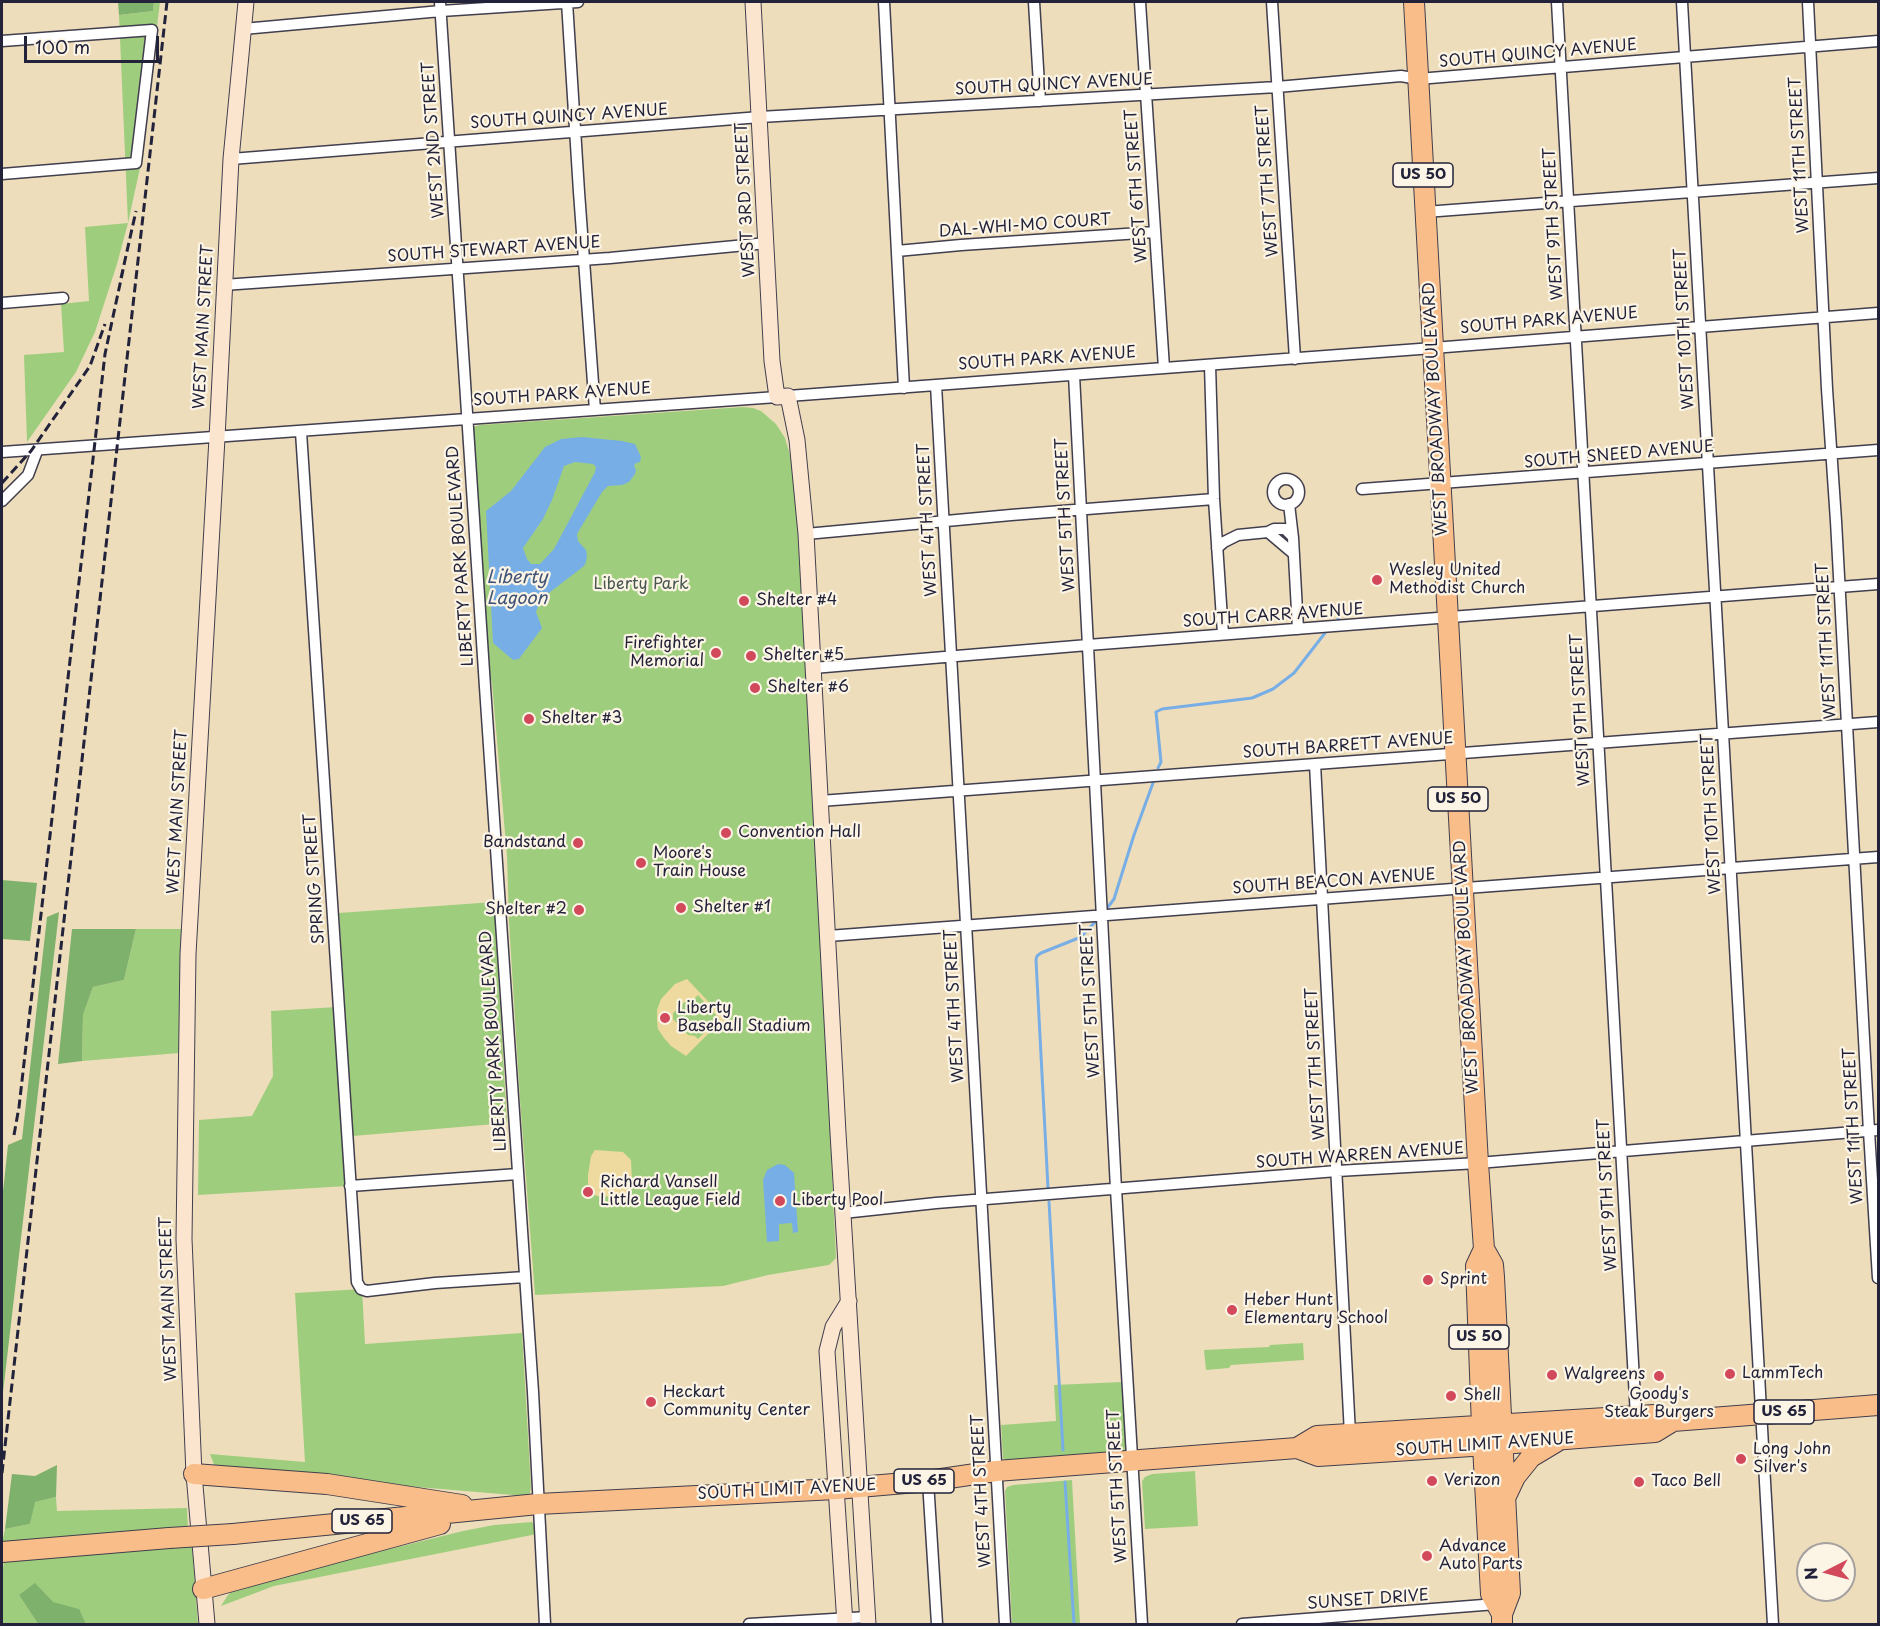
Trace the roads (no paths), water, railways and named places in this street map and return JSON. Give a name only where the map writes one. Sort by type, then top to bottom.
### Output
[{"type":"highway","name":"WEST BROADWAY BOULEVARD","points":[[1414,2],[1484,1249],[1476,1266],[1492,1436],[1491,1594],[1500,1614]]},
{"type":"highway","name":"SOUTH LIMIT AVENUE","points":[[492,1509],[538,1504],[836,1489],[996,1471],[1297,1448],[1318,1456],[1492,1436],[1636,1416],[1654,1415],[1673,1421],[1878,1405]]},
{"type":"highway","name":"SOUTH LIMIT AVENUE","points":[[1297,1448],[1317,1436],[1350,1434],[1492,1436],[1561,1440],[1655,1432],[1673,1421]]},
{"type":"highway","name":"WEST BROADWAY BOULEVARD","points":[[1492,1436],[1505,1498],[1510,1593],[1500,1614]]},
{"type":"highway","points":[[1505,1498],[1515,1477],[1531,1457],[1561,1440]]},
{"type":"highway","points":[[194,1474],[327,1484],[492,1509]]},
{"type":"highway","points":[[203,1589],[492,1509]]},
{"type":"highway","name":"US 65","points":[[2,1552],[233,1534],[492,1509]]},
{"type":"street","name":"WEST MAIN STREET","points":[[207,1624],[194,1474],[184,1239],[188,966],[217,438],[223,285],[231,159],[246,2]]},
{"type":"street","points":[[567,2],[595,410]]},
{"type":"street","points":[[243,29],[441,6],[578,2]]},
{"type":"street","name":"WEST 3RD STREET","points":[[753,2],[772,361],[797,440],[806,534],[868,1621]]},
{"type":"street","points":[[884,2],[904,388]]},
{"type":"street","points":[[1034,2],[1040,101]]},
{"type":"street","name":"WEST 6TH STREET","points":[[1140,2],[1164,368]]},
{"type":"street","name":"WEST 7TH STREET","points":[[1272,2],[1295,359]]},
{"type":"street","name":"WEST 9TH STREET","points":[[1557,2],[1636,1416]]},
{"type":"street","name":"WEST 10TH STREET","points":[[1682,2],[1773,1624]]},
{"type":"street","name":"WEST 11TH STREET","points":[[1808,2],[1823,318],[1855,859],[1874,1131],[1878,1278]]},
{"type":"street","name":"WEST 2ND STREET","points":[[441,6],[468,420]]},
{"type":"street","points":[[2,41],[152,30],[136,163],[2,174]]},
{"type":"street","name":"SOUTH QUINCY AVENUE","points":[[231,159],[760,117],[1277,87],[1401,76],[1418,79],[1878,41]]},
{"type":"street","points":[[1425,212],[1878,178]]},
{"type":"street","name":"DAL-WHI-MO COURT","points":[[897,251],[1155,232]]},
{"type":"street","name":"SOUTH STEWART AVENUE","points":[[223,285],[584,259],[767,243]]},
{"type":"street","points":[[2,303],[63,298]]},
{"type":"street","name":"SOUTH PARK AVENUE","points":[[2,452],[783,397],[1878,313]]},
{"type":"street","points":[[1210,365],[1215,524],[1223,634]]},
{"type":"street","name":"WEST 5TH STREET","points":[[1074,375],[1101,915],[1142,1624]]},
{"type":"street","name":"WEST 4TH STREET","points":[[936,385],[1005,1624]]},
{"type":"street","name":"LIBERTY PARK BOULEVARD","points":[[468,420],[525,1277],[545,1624]]},
{"type":"street","name":"SPRING STREET","points":[[301,432],[358,1286],[367,1291],[435,1283],[525,1277]]},
{"type":"street","name":"SOUTH SNEED AVENUE","points":[[1362,489],[1878,450]]},
{"type":"street","points":[[2,501],[28,475],[37,451]]},
{"type":"street","points":[[806,534],[1214,499]]},
{"type":"street","points":[[1289,504],[1298,629]]},
{"type":"street","points":[[1215,524],[1238,536]]},
{"type":"street","points":[[1217,548],[1238,536],[1274,529],[1286,529],[1293,538]]},
{"type":"street","points":[[1268,532],[1294,554]]},
{"type":"street","name":"SOUTH CARR AVENUE","points":[[813,668],[1878,584]]},
{"type":"street","name":"SOUTH BARRETT AVENUE","points":[[820,801],[1878,722]]},
{"type":"street","name":"WEST 7TH STREET","points":[[1315,764],[1350,1434]]},
{"type":"street","name":"SOUTH BEACON AVENUE","points":[[828,936],[1878,857]]},
{"type":"street","name":"SOUTH WARREN AVENUE","points":[[843,1213],[1337,1171],[1478,1163],[1874,1131]]},
{"type":"street","points":[[350,1186],[518,1174]]},
{"type":"street","points":[[845,1621],[827,1351],[833,1327],[849,1301]]},
{"type":"street","points":[[928,1480],[937,1624]]},
{"type":"street","name":"SUNSET DRIVE","points":[[1242,1624],[1500,1614]]},
{"type":"street","points":[[749,1624],[868,1621]]},
{"type":"water","name":"Liberty Lagoon","points":[[582,437],[635,444],[641,457],[640,462],[634,466],[635,474],[629,482],[608,486],[602,492],[577,534],[578,541],[586,550],[584,566],[545,596],[536,612],[542,628],[519,659],[513,660],[493,643],[486,511],[511,491],[545,447],[561,439]],"holes":[[[575,462],[593,464],[596,467],[595,472],[554,549],[540,564],[531,564],[523,548],[543,519],[564,466]]]},
{"type":"water","name":"Liberty Pool","points":[[778,1164],[785,1165],[794,1173],[798,1232],[793,1233],[792,1223],[779,1224],[779,1241],[767,1242],[763,1180],[767,1170]]},
{"type":"waterway","points":[[1158,768],[1161,762],[1156,712],[1162,709],[1252,698],[1273,689],[1294,673],[1325,633]]},
{"type":"waterway","points":[[1108,907],[1114,899],[1153,783]]},
{"type":"waterway","points":[[1048,1188],[1036,960],[1041,953],[1081,937],[1095,922]]},
{"type":"waterway","points":[[1049,1202],[1063,1450]]},
{"type":"waterway","points":[[1065,1482],[1074,1624]]},
{"type":"railway","points":[[2,1473],[167,2]]},
{"type":"railway","points":[[121,278],[136,211]]},
{"type":"railway","points":[[14,1135],[105,354],[123,270]]},
{"type":"railway","points":[[2,483],[31,451],[90,366],[105,324]]},
{"type":"place","name":"Wesley United Methodist Church","points":[[1377,580]]},
{"type":"place","name":"Shelter #4","points":[[744,601]]},
{"type":"place","name":"Firefighter Memorial","points":[[716,653]]},
{"type":"place","name":"Shelter #5","points":[[751,656]]},
{"type":"place","name":"Shelter #6","points":[[755,688]]},
{"type":"place","name":"Shelter #3","points":[[529,719]]},
{"type":"place","name":"Convention Hall","points":[[726,833]]},
{"type":"place","name":"Bandstand","points":[[578,843]]},
{"type":"place","name":"Moore's Train House","points":[[641,863]]},
{"type":"place","name":"Shelter #1","points":[[681,908]]},
{"type":"place","name":"Shelter #2","points":[[579,910]]},
{"type":"place","name":"Liberty Baseball Stadium","points":[[665,1018]]},
{"type":"place","name":"Richard Vansell Little League Field","points":[[588,1192]]},
{"type":"place","name":"Liberty Pool","points":[[780,1201]]},
{"type":"place","name":"Sprint","points":[[1428,1280]]},
{"type":"place","name":"Heber Hunt Elementary School","points":[[1232,1310]]},
{"type":"place","name":"LammTech","points":[[1730,1374]]},
{"type":"place","name":"Walgreens","points":[[1552,1375]]},
{"type":"place","name":"Goody's Steak Burgers","points":[[1659,1376]]},
{"type":"place","name":"Shell","points":[[1451,1396]]},
{"type":"place","name":"Heckart Community Center","points":[[651,1402]]},
{"type":"place","name":"Long John Silver's","points":[[1741,1459]]},
{"type":"place","name":"Verizon","points":[[1432,1481]]},
{"type":"place","name":"Taco Bell","points":[[1639,1482]]},
{"type":"place","name":"Advance Auto Parts","points":[[1427,1556]]},
{"type":"park label","name":"Liberty Park","points":[[641,585]]}]
